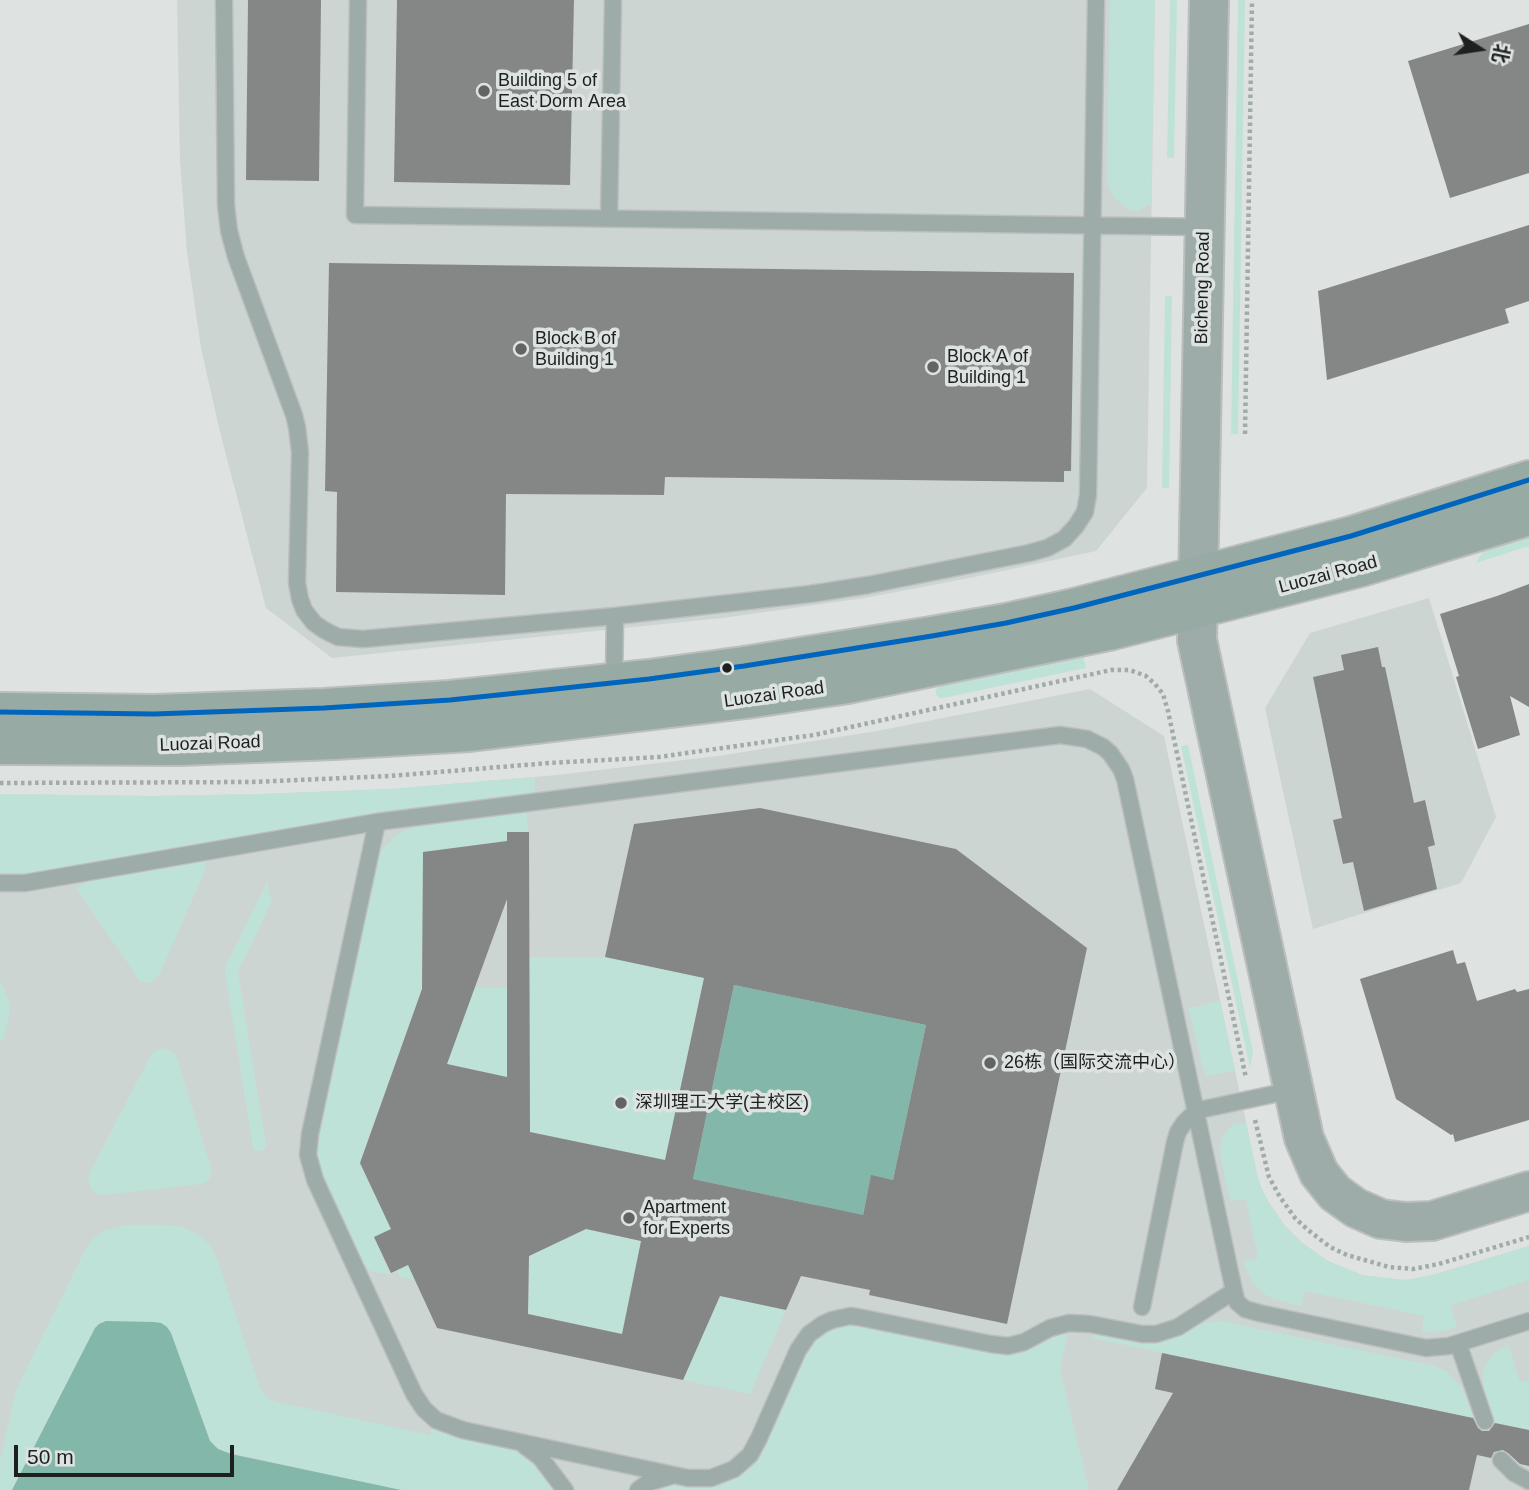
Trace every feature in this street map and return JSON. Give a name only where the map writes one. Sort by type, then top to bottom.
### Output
[{"type":"main road","name":"Luozai Road","points":[[0,745],[179,746],[483,731],[733,701],[848,684],[1109,631],[1197,593],[1351,536],[1529,480]]},
{"type":"main road","name":"Luozai Road","points":[[0,712],[154,714],[311,708],[450,700],[614,683],[757,664],[993,625],[1074,608],[1197,593],[1361,567],[1529,516]]},
{"type":"street","name":"Bicheng Road","points":[[1209,0],[1197,640],[1304,1138],[1313,1162],[1335,1193],[1367,1214],[1395,1222],[1432,1221],[1529,1191]]},
{"type":"lane","points":[[224,0],[226,205],[229,231],[297,427],[300,452],[297,583],[300,599],[314,623],[338,637],[350,639],[615,616],[810,594],[1048,548],[1064,539],[1085,512],[1088,495],[1096,0]]},
{"type":"lane","points":[[358,0],[355,215],[1204,227]]},
{"type":"lane","points":[[610,219],[613,0]]},
{"type":"lane","points":[[614,683],[615,616]]},
{"type":"lane","points":[[0,883],[24,883],[377,822],[1060,735],[1087,739],[1110,753],[1125,779],[1237,1302],[1259,1313],[1426,1348],[1441,1348],[1529,1321]]},
{"type":"lane","points":[[377,822],[310,1134],[308,1155],[319,1190],[418,1402],[429,1414],[445,1424],[463,1430],[688,1478]]},
{"type":"lane","points":[[1142,1307],[1175,1142],[1184,1123],[1196,1112],[1210,1107],[1293,1090]]},
{"type":"lane","points":[[638,1490],[647,1483],[671,1476],[711,1478],[727,1473],[745,1460],[759,1438],[798,1350],[809,1334],[832,1320],[858,1317],[990,1345],[1008,1346],[1031,1340],[1050,1328],[1069,1323],[1156,1334],[1178,1327],[1234,1292]]},
{"type":"lane","points":[[1458,1343],[1485,1421]]},
{"type":"lane","points":[[512,1440],[540,1457],[565,1490]]},
{"type":"lane","points":[[1501,1460],[1524,1483]]},
{"type":"path","points":[[1245,434],[1252,0]]},
{"type":"path","points":[[1175,747],[1245,1075]]},
{"type":"shaded area","points":[[177,0],[1155,0],[1147,488],[1096,551],[974,577],[865,598],[722,618],[332,658],[266,608],[219,428],[201,348],[187,252],[180,161]]},
{"type":"shaded area","points":[[1110,0],[1155,0],[1151,204],[1137,211],[1128,209],[1116,199],[1107,178]]},
{"type":"shaded area","points":[[1170,0],[1177,0],[1174,158],[1167,158]]},
{"type":"shaded area","points":[[1238,0],[1245,0],[1238,434],[1231,434]]},
{"type":"shaded area","points":[[1165,296],[1172,296],[1169,488],[1162,488]]},
{"type":"shaded area","points":[[1529,532],[1529,546],[1476,563],[1491,545]]},
{"type":"shaded area","points":[[1429,598],[1496,817],[1461,883],[1313,929],[1265,708],[1310,633]]},
{"type":"shaded area","points":[[1083,656],[1086,668],[943,698],[936,694],[936,689],[942,684]]},
{"type":"shaded area","name":"深圳理工大学(主校区)","points":[[1090,689],[1164,736],[1257,1174],[1268,1201],[1285,1226],[1301,1242],[1328,1261],[1362,1275],[1404,1280],[1422,1278],[1529,1246],[1529,1490],[0,1490],[0,794],[261,794],[391,789],[557,775],[718,756],[877,731]]},
{"type":"shaded area","points":[[1188,745],[1253,1052],[1250,1068],[1181,746]]},
{"type":"shaded area","points":[[534,777],[535,793],[373,813],[34,873],[0,874],[0,794],[261,794],[391,789]]},
{"type":"shaded area","points":[[526,812],[529,838],[423,852],[422,989],[360,1162],[415,1280],[400,1277],[380,1235],[374,1238],[391,1275],[370,1271],[364,1265],[322,1176],[316,1148],[379,855],[397,834],[414,827]]},
{"type":"shaded area","points":[[205,861],[205,871],[159,975],[152,982],[140,981],[76,888],[99,879]]},
{"type":"shaded area","points":[[267,882],[270,898],[273,899],[238,972],[266,1146],[258,1151],[253,1147],[225,972]]},
{"type":"shaded area","points":[[529,957],[605,957],[704,978],[665,1160],[530,1132]]},
{"type":"shaded area","points":[[0,983],[10,1005],[3,1040],[0,1040]]},
{"type":"shaded area","points":[[734,985],[926,1025],[893,1180],[871,1176],[856,1248],[816,1205],[693,1179]]},
{"type":"shaded area","points":[[474,988],[507,988],[507,1077],[447,1064]]},
{"type":"shaded area","points":[[1220,1001],[1235,1070],[1207,1076],[1189,1008]]},
{"type":"shaded area","points":[[163,1048],[174,1052],[177,1058],[212,1171],[210,1177],[207,1182],[201,1184],[103,1195],[94,1193],[88,1183],[90,1172],[151,1055]]},
{"type":"shaded area","points":[[1246,1123],[1257,1174],[1268,1201],[1285,1226],[1301,1242],[1328,1261],[1362,1275],[1404,1280],[1438,1274],[1529,1246],[1529,1280],[1451,1305],[1457,1327],[1435,1333],[1422,1331],[1424,1316],[1305,1291],[1301,1306],[1264,1294],[1252,1281],[1243,1262],[1258,1258],[1246,1199],[1230,1201],[1220,1149],[1223,1136],[1232,1126]]},
{"type":"shaded area","points":[[125,1225],[183,1227],[209,1244],[217,1258],[260,1388],[269,1399],[430,1435],[432,1427],[456,1437],[514,1450],[530,1459],[555,1490],[401,1490],[222,1451],[210,1441],[167,1327],[154,1322],[106,1321],[95,1328],[12,1490],[0,1490],[0,1461],[16,1390],[87,1246],[104,1231]]},
{"type":"shaded area","points":[[586,1229],[641,1241],[623,1334],[528,1314],[529,1256]]},
{"type":"shaded area","points":[[720,1296],[786,1310],[750,1394],[683,1380]]},
{"type":"shaded area","points":[[106,1321],[154,1322],[167,1327],[210,1441],[218,1449],[401,1490],[12,1490],[95,1328]]},
{"type":"shaded area","points":[[1221,1321],[1435,1366],[1447,1372],[1462,1387],[1474,1419],[1093,1338],[1094,1334],[1153,1344],[1171,1340],[1205,1323]]},
{"type":"shaded area","points":[[847,1325],[1003,1354],[1022,1353],[1068,1332],[1060,1369],[1089,1490],[655,1490],[672,1485],[718,1486],[745,1471],[765,1446],[806,1352],[823,1334]]},
{"type":"shaded area","points":[[1508,1344],[1520,1382],[1529,1380],[1529,1430],[1495,1423],[1484,1393],[1484,1368],[1493,1354]]},
{"type":"building","points":[[248,0],[321,0],[319,181],[246,180]]},
{"type":"building","name":"Building 5 of East Dorm Area","points":[[397,0],[574,0],[570,185],[394,182]]},
{"type":"building","points":[[1529,24],[1529,173],[1450,198],[1408,61]]},
{"type":"building","points":[[1529,225],[1529,301],[1505,309],[1509,323],[1327,380],[1318,291]]},
{"type":"building","points":[[329,263],[1074,273],[1071,471],[1064,471],[1064,482],[665,477],[664,495],[506,494],[505,595],[336,592],[337,492],[325,491]]},
{"type":"building","points":[[1529,584],[1529,707],[1510,696],[1520,735],[1478,749],[1440,614]]},
{"type":"building","points":[[1378,647],[1382,667],[1385,667],[1414,803],[1425,800],[1435,845],[1428,847],[1437,889],[1364,911],[1353,862],[1343,864],[1333,820],[1342,818],[1313,677],[1344,670],[1341,655]]},
{"type":"building","points":[[760,808],[956,849],[1087,948],[1007,1324],[869,1295],[870,1290],[801,1276],[786,1310],[720,1296],[683,1380],[437,1328],[408,1265],[391,1273],[374,1237],[391,1229],[360,1163],[422,989],[423,852],[507,841],[507,832],[529,832],[530,1132],[665,1160],[704,978],[605,957],[634,824]],"holes":[[[507,899],[507,1077],[447,1064]],[[734,985],[926,1025],[893,1180],[871,1175],[863,1215],[693,1179]],[[586,1229],[641,1241],[622,1334],[528,1314],[529,1256]]]},
{"type":"building","points":[[1453,950],[1457,964],[1465,962],[1477,1001],[1515,989],[1517,992],[1529,989],[1529,1120],[1455,1142],[1453,1134],[1396,1099],[1360,979]]},
{"type":"building","points":[[1162,1353],[1473,1418],[1482,1431],[1489,1431],[1495,1423],[1529,1430],[1529,1466],[1520,1464],[1503,1450],[1494,1452],[1491,1458],[1477,1455],[1469,1490],[1117,1490],[1173,1393],[1155,1389]]},
{"type":"transit line","points":[[0,712],[154,714],[324,708],[450,700],[744,666],[1006,623],[1074,608],[1351,536],[1529,480]]},
{"type":"place","name":"Building 5 of East Dorm Area","points":[[484,91]]},
{"type":"place","name":"Block B of Building 1","points":[[521,349]]},
{"type":"place","name":"Block A of Building 1","points":[[933,367]]},
{"type":"place","name":"26栋（国际交流中心）","points":[[990,1063]]},
{"type":"place","name":"深圳理工大学(主校区)","points":[[621,1103]]},
{"type":"place","name":"Apartment for Experts","points":[[629,1218]]}]
